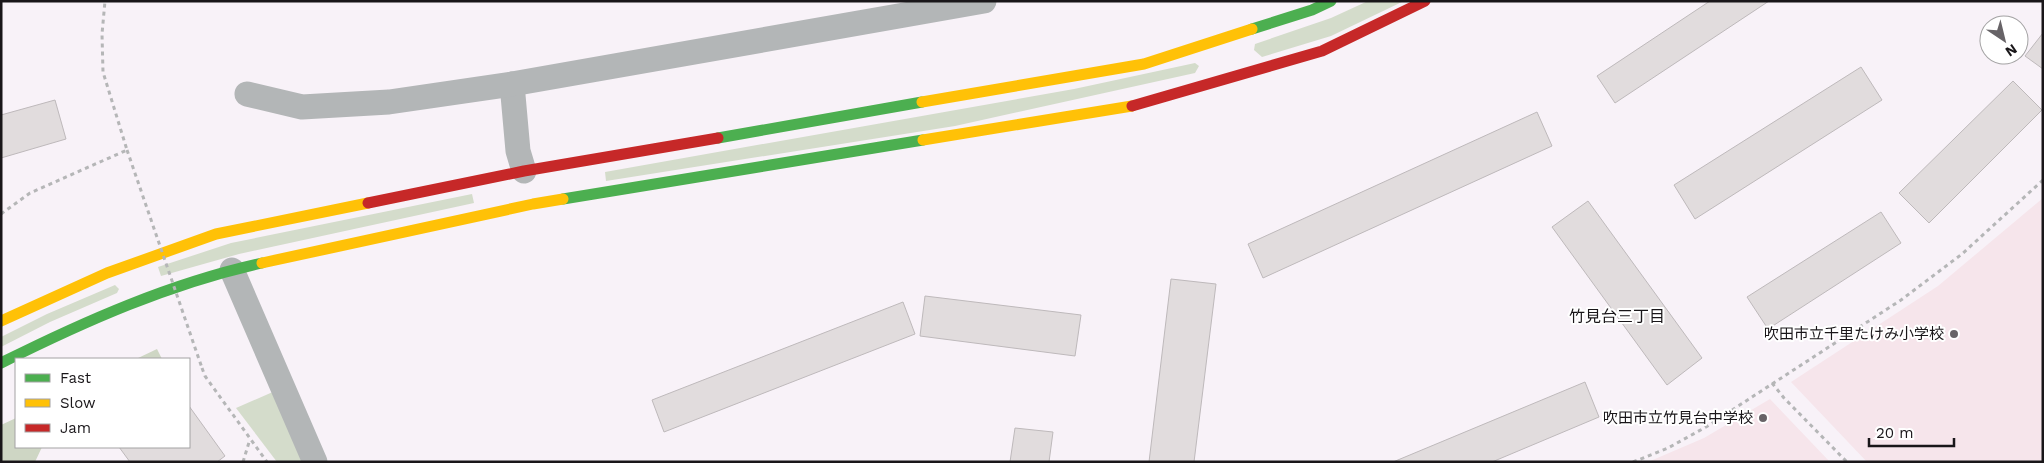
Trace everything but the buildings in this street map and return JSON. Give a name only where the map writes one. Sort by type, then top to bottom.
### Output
[{"type":"street","points":[[247,94],[302,107],[390,102],[512,84],[984,1]]},
{"type":"street","points":[[1,322],[75,286],[172,248],[216,234],[524,171],[1144,64],[1312,10],[1331,1]]},
{"type":"street","points":[[1,364],[70,330],[125,306],[184,283],[232,270],[533,204],[1138,105],[1322,51],[1425,1]]},
{"type":"street","points":[[512,84],[518,151],[524,171]]},
{"type":"street","points":[[232,270],[315,462]]},
{"type":"path","points":[[105,1],[102,34],[103,72],[127,150],[204,376],[267,462]]},
{"type":"path","points":[[1,214],[30,193],[127,150]]},
{"type":"path","points":[[1632,462],[1683,440],[1932,278],[1994,227],[2043,180]]},
{"type":"path","points":[[1772,383],[1784,398],[1847,462]]},
{"type":"path","points":[[243,462],[250,439]]},
{"type":"shaded area","name":"吹田市立千里たけみ小学校","points":[[2043,198],[2043,462],[1867,462],[1791,382],[1938,286]]},
{"type":"shaded area","name":"吹田市立竹見台中学校","points":[[1770,399],[1830,462],[1648,462],[1704,438]]},
{"type":"green space","points":[[1368,1],[1404,1],[1331,36],[1262,57],[1254,50],[1255,44],[1331,18]]},
{"type":"green space","points":[[1195,63],[1199,66],[1195,73],[955,126],[606,181],[605,172],[1074,89]]},
{"type":"green space","points":[[472,194],[474,203],[239,254],[161,276],[158,267],[231,243]]},
{"type":"green space","points":[[115,285],[119,289],[117,293],[50,322],[1,347],[1,337],[47,314]]},
{"type":"green space","points":[[157,349],[162,358],[138,358]]},
{"type":"green space","points":[[275,391],[306,462],[277,462],[236,408]]},
{"type":"green space","points":[[15,418],[15,448],[42,448],[35,462],[1,462],[1,425]]},
{"type":"traffic: fast","points":[[1252,29],[1312,10],[1331,1]]},
{"type":"traffic: fast","points":[[718,138],[922,102]]},
{"type":"traffic: fast","points":[[563,199],[923,140]]},
{"type":"traffic: fast","points":[[1,363],[64,332],[162,292],[228,271],[262,263]]},
{"type":"traffic: slow","points":[[922,102],[1144,64],[1252,29]]},
{"type":"traffic: slow","points":[[923,140],[1132,106]]},
{"type":"traffic: slow","points":[[262,263],[563,199]]},
{"type":"traffic: slow","points":[[1,321],[107,273],[216,234],[368,203]]},
{"type":"traffic: jam","points":[[1132,106],[1322,51],[1425,1]]},
{"type":"traffic: jam","points":[[368,203],[524,171],[718,138]]},
{"type":"place","name":"吹田市立千里たけみ小学校","points":[[1954,334]]},
{"type":"place","name":"吹田市立竹見台中学校","points":[[1763,418]]},
{"type":"district","name":"竹見台三丁目","points":[[1617,316]]}]
